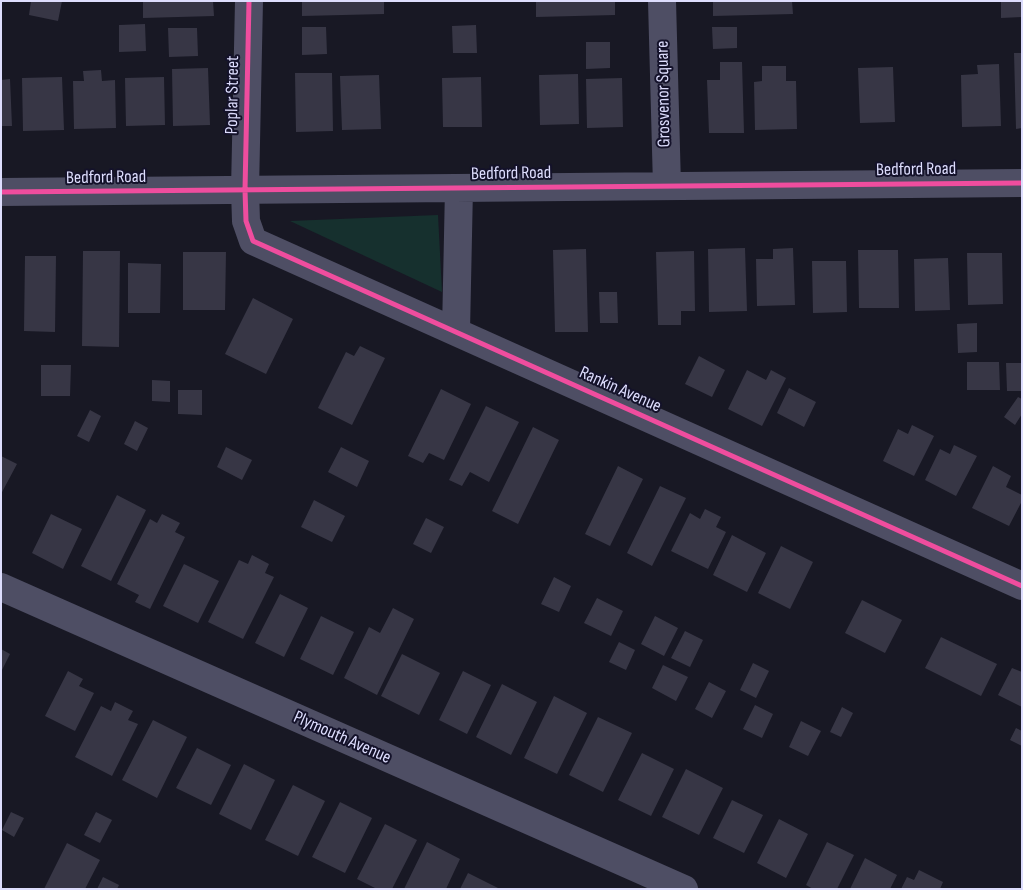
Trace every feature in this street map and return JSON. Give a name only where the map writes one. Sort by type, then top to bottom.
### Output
[{"type":"street","name":"Poplar Street","points":[[245,190],[249,1]]},
{"type":"street","name":"Grosvenor Square","points":[[662,1],[667,186]]},
{"type":"street","name":"Bedford Road","points":[[1,192],[1022,183]]},
{"type":"street","points":[[456,331],[459,188]]},
{"type":"street","name":"Rankin Avenue","points":[[245,190],[246,221],[253,241],[1022,586]]},
{"type":"street","name":"Plymouth Avenue","points":[[1,587],[684,889]]},
{"type":"green space","points":[[438,215],[442,292],[290,221]]},
{"type":"building","points":[[31,1],[62,1],[58,21],[29,15]]},
{"type":"building","points":[[143,1],[213,1],[214,16],[143,18]]},
{"type":"building","points":[[302,1],[384,1],[384,14],[302,16]]},
{"type":"building","points":[[536,1],[615,1],[615,15],[536,17]]},
{"type":"building","points":[[713,1],[792,1],[793,14],[713,16]]},
{"type":"building","points":[[1001,1],[1022,1],[1022,17],[1001,18]]},
{"type":"building","points":[[145,24],[146,51],[119,52],[119,25]]},
{"type":"building","points":[[476,25],[477,53],[453,53],[452,26]]},
{"type":"building","points":[[302,27],[326,27],[327,54],[302,55]]},
{"type":"building","points":[[712,27],[737,27],[737,48],[713,49]]},
{"type":"building","points":[[168,28],[197,28],[198,56],[169,57]]},
{"type":"building","points":[[586,42],[610,42],[610,68],[586,69]]},
{"type":"building","points":[[1014,53],[1022,53],[1022,128],[1016,129]]},
{"type":"building","points":[[720,62],[742,62],[744,133],[709,133],[707,80],[720,80]]},
{"type":"building","points":[[999,64],[1001,126],[962,127],[961,75],[978,74],[977,65]]},
{"type":"building","points":[[762,66],[786,66],[786,81],[796,81],[797,129],[755,130],[754,82],[762,81]]},
{"type":"building","points":[[893,67],[895,122],[860,123],[858,68]]},
{"type":"building","points":[[208,68],[210,125],[173,126],[172,69]]},
{"type":"building","points":[[101,70],[102,81],[115,80],[116,128],[74,129],[73,81],[84,81],[83,71]]},
{"type":"building","points":[[295,73],[332,73],[333,131],[296,132]]},
{"type":"building","points":[[578,74],[579,124],[540,125],[539,75]]},
{"type":"building","points":[[379,75],[381,129],[342,130],[340,76]]},
{"type":"building","points":[[62,77],[64,130],[23,131],[22,78]]},
{"type":"building","points":[[164,77],[165,125],[126,126],[125,78]]},
{"type":"building","points":[[481,77],[482,127],[443,127],[442,78]]},
{"type":"building","points":[[622,78],[623,127],[587,128],[586,79]]},
{"type":"building","points":[[10,79],[12,126],[1,126],[1,80]]},
{"type":"building","points":[[745,248],[747,311],[709,312],[708,249]]},
{"type":"building","points":[[793,248],[795,305],[757,306],[756,259],[773,259],[773,249]]},
{"type":"building","points":[[586,249],[588,332],[555,332],[553,250]]},
{"type":"building","points":[[858,250],[898,250],[899,308],[859,308]]},
{"type":"building","points":[[83,251],[120,251],[119,347],[82,346]]},
{"type":"building","points":[[694,251],[695,311],[681,311],[681,325],[658,325],[656,252]]},
{"type":"building","points":[[183,252],[226,252],[225,310],[183,310]]},
{"type":"building","points":[[967,253],[1002,253],[1003,304],[968,305]]},
{"type":"building","points":[[25,256],[56,256],[55,332],[24,331]]},
{"type":"building","points":[[948,258],[950,310],[915,311],[914,259]]},
{"type":"building","points":[[812,261],[846,261],[847,312],[813,313]]},
{"type":"building","points":[[128,263],[161,264],[160,313],[128,313]]},
{"type":"building","points":[[599,292],[617,292],[618,323],[600,323]]},
{"type":"building","points":[[253,298],[293,319],[266,374],[225,354]]},
{"type":"building","points":[[977,323],[977,352],[958,353],[957,324]]},
{"type":"building","points":[[360,346],[385,358],[352,425],[318,408],[346,352],[354,356]]},
{"type":"building","points":[[699,356],[725,370],[712,397],[685,384]]},
{"type":"building","points":[[967,362],[999,362],[1000,390],[967,390]]},
{"type":"building","points":[[1006,363],[1022,363],[1022,391],[1007,391]]},
{"type":"building","points":[[41,365],[71,365],[70,396],[41,396]]},
{"type":"building","points":[[747,370],[766,380],[771,370],[786,378],[762,426],[728,409]]},
{"type":"building","points":[[152,380],[170,381],[170,402],[152,401]]},
{"type":"building","points":[[789,388],[816,402],[804,427],[777,413]]},
{"type":"building","points":[[441,389],[471,404],[444,460],[429,453],[423,463],[408,456]]},
{"type":"building","points":[[178,390],[202,390],[202,415],[178,414]]},
{"type":"building","points":[[1018,397],[1022,399],[1022,414],[1015,425],[1004,417]]},
{"type":"building","points":[[486,406],[519,422],[489,482],[470,472],[462,486],[449,480]]},
{"type":"building","points":[[90,410],[101,416],[89,442],[77,436]]},
{"type":"building","points":[[135,421],[148,428],[137,451],[124,444]]},
{"type":"building","points":[[912,425],[934,436],[914,476],[883,461],[898,429],[908,434]]},
{"type":"building","points":[[533,427],[559,440],[518,524],[492,511]]},
{"type":"building","points":[[954,445],[977,456],[956,496],[925,480],[940,449],[950,454]]},
{"type":"building","points":[[226,447],[252,460],[242,480],[217,467]]},
{"type":"building","points":[[341,447],[369,461],[357,487],[328,472]]},
{"type":"building","points":[[1,456],[17,464],[1,494]]},
{"type":"building","points":[[618,466],[643,479],[610,546],[585,534]]},
{"type":"building","points":[[993,466],[1011,476],[1006,487],[1022,495],[1022,501],[1009,526],[972,508]]},
{"type":"building","points":[[660,486],[686,498],[652,566],[627,553]]},
{"type":"building","points":[[117,495],[146,510],[111,581],[81,566]]},
{"type":"building","points":[[314,500],[345,516],[332,542],[301,527]]},
{"type":"building","points":[[705,509],[721,517],[716,527],[726,532],[708,569],[671,551],[690,513],[700,519]]},
{"type":"building","points":[[51,514],[82,529],[63,569],[32,553]]},
{"type":"building","points":[[162,514],[180,523],[175,532],[185,537],[150,609],[135,602],[139,595],[117,584],[150,519],[157,523]]},
{"type":"building","points":[[426,518],[444,527],[431,553],[413,544]]},
{"type":"building","points":[[732,535],[766,553],[747,592],[713,575]]},
{"type":"building","points":[[781,546],[813,562],[790,609],[758,593]]},
{"type":"building","points":[[252,555],[269,564],[265,573],[274,577],[243,639],[208,622],[239,560],[248,564]]},
{"type":"building","points":[[184,564],[219,581],[198,623],[163,606]]},
{"type":"building","points":[[554,577],[571,586],[559,612],[541,604]]},
{"type":"building","points":[[280,594],[308,608],[284,657],[255,643]]},
{"type":"building","points":[[597,598],[623,611],[611,636],[584,623]]},
{"type":"building","points":[[862,600],[902,620],[885,653],[845,633]]},
{"type":"building","points":[[393,608],[414,619],[377,695],[344,678],[369,627],[380,633]]},
{"type":"building","points":[[321,616],[354,632],[333,675],[300,659]]},
{"type":"building","points":[[655,616],[678,628],[664,656],[641,644]]},
{"type":"building","points":[[685,631],[703,640],[690,667],[671,658]]},
{"type":"building","points":[[941,637],[997,664],[981,696],[925,668]]},
{"type":"building","points":[[619,642],[635,650],[626,670],[609,662]]},
{"type":"building","points":[[1,649],[10,654],[1,672]]},
{"type":"building","points":[[402,654],[440,673],[419,715],[381,696]]},
{"type":"building","points":[[753,663],[769,671],[756,698],[740,690]]},
{"type":"building","points":[[663,665],[688,677],[676,701],[652,688]]},
{"type":"building","points":[[1012,668],[1022,672],[1022,707],[998,695]]},
{"type":"building","points":[[68,671],[83,679],[79,686],[94,693],[75,731],[45,716]]},
{"type":"building","points":[[463,671],[491,685],[467,734],[439,720]]},
{"type":"building","points":[[709,682],[726,691],[712,718],[695,709]]},
{"type":"building","points":[[502,684],[537,702],[511,755],[476,737]]},
{"type":"building","points":[[554,696],[587,713],[557,774],[524,758]]},
{"type":"building","points":[[115,702],[133,711],[128,720],[138,724],[112,776],[75,757],[101,706],[111,711]]},
{"type":"building","points":[[755,705],[773,714],[762,738],[743,729]]},
{"type":"building","points":[[842,707],[853,713],[841,737],[830,732]]},
{"type":"building","points":[[598,717],[632,733],[603,792],[569,775]]},
{"type":"building","points":[[153,720],[187,737],[157,798],[122,780]]},
{"type":"building","points":[[801,721],[821,731],[808,756],[789,747]]},
{"type":"building","points":[[1016,728],[1022,731],[1022,746],[1010,740]]},
{"type":"building","points":[[197,748],[231,765],[211,805],[176,788]]},
{"type":"building","points":[[642,753],[674,769],[651,816],[618,800]]},
{"type":"building","points":[[244,764],[275,780],[251,830],[219,814]]},
{"type":"building","points":[[686,769],[723,788],[699,835],[662,817]]},
{"type":"building","points":[[293,785],[325,801],[298,856],[265,840]]},
{"type":"building","points":[[732,800],[763,815],[744,853],[713,838]]},
{"type":"building","points":[[340,802],[372,818],[345,873],[312,857]]},
{"type":"building","points":[[11,812],[24,818],[14,837],[2,830]]},
{"type":"building","points":[[96,812],[112,820],[100,843],[84,835]]},
{"type":"building","points":[[779,819],[808,834],[786,878],[757,863]]},
{"type":"building","points":[[385,824],[417,840],[392,889],[377,889],[357,879]]},
{"type":"building","points":[[427,842],[460,859],[446,889],[404,889]]},
{"type":"building","points":[[827,842],[854,855],[837,889],[813,889],[806,885]]},
{"type":"building","points":[[67,843],[100,860],[85,889],[44,889]]},
{"type":"building","points":[[865,858],[897,875],[890,889],[850,889]]},
{"type":"building","points":[[919,870],[943,882],[940,889],[901,889],[907,877],[914,880]]},
{"type":"building","points":[[468,873],[500,889],[460,889]]},
{"type":"building","points":[[103,877],[119,885],[117,889],[97,889]]},
{"type":"cycle path","points":[[249,1],[245,190],[246,221],[253,241],[1022,586]]},
{"type":"cycle path","points":[[1,192],[1022,183]]}]
